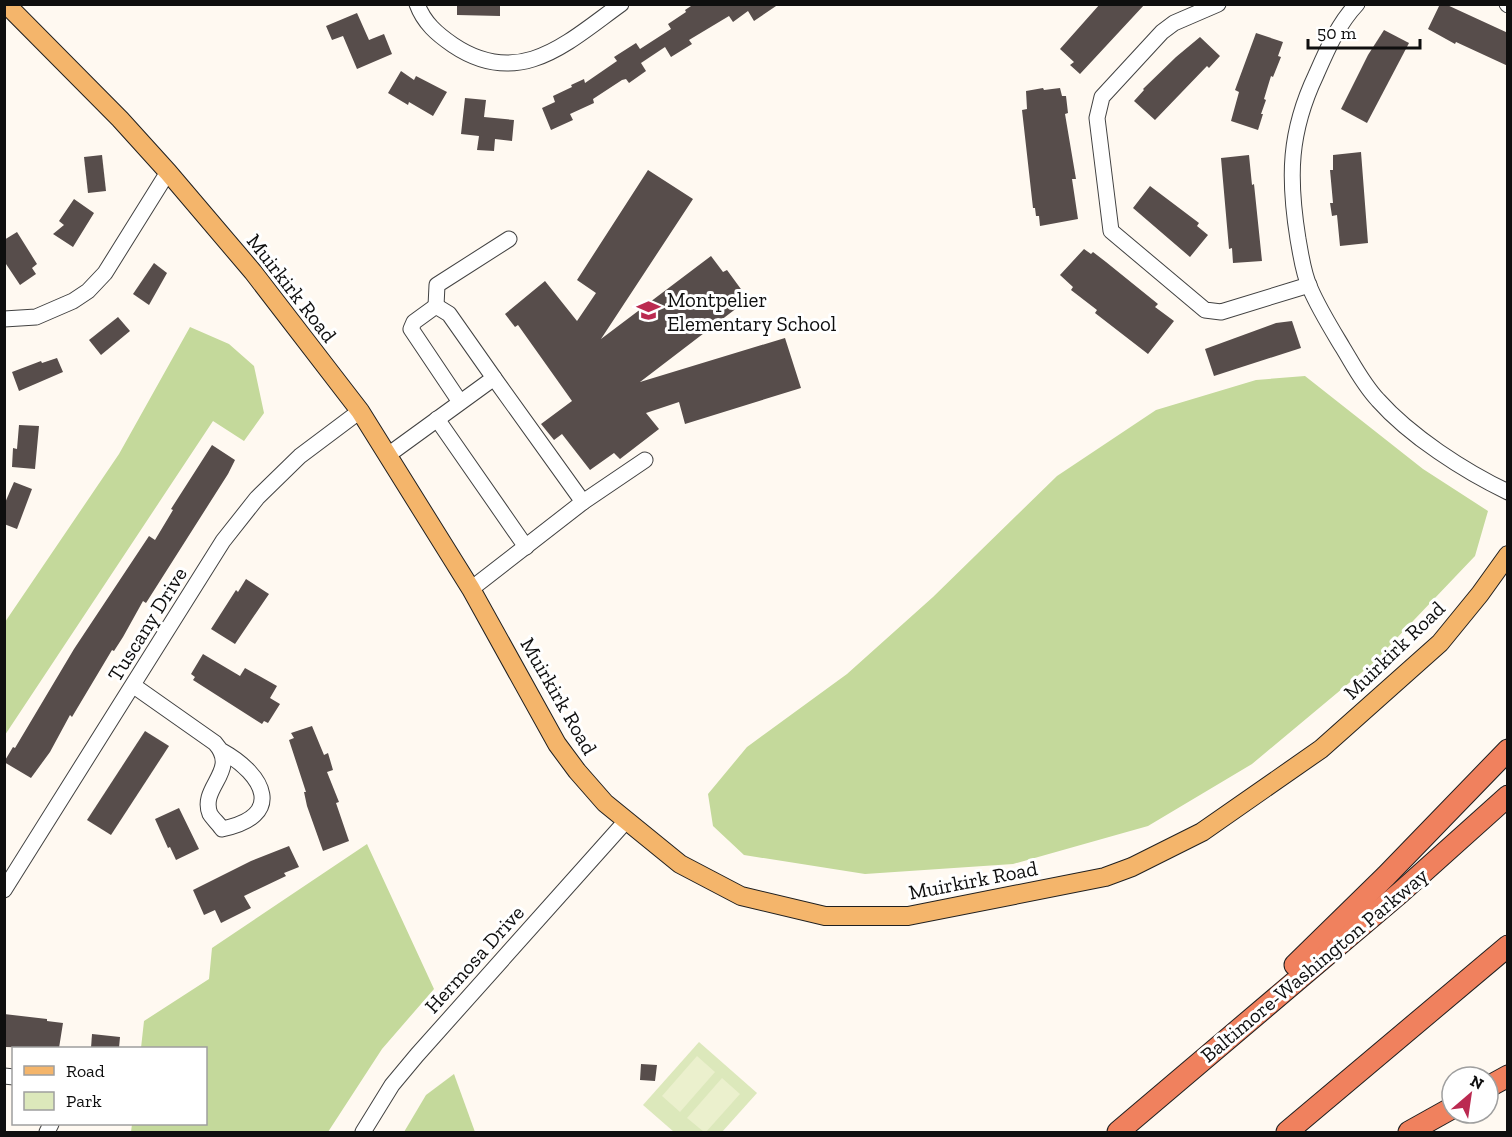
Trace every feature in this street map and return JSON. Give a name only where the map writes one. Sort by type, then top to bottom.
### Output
[{"type":"highway","points":[[1173,1085],[1386,876],[1508,750]]},
{"type":"highway","name":"Baltimore-Washington Parkway","points":[[1118,1132],[1401,892],[1508,795]]},
{"type":"highway","points":[[1287,1132],[1508,946]]},
{"type":"highway","points":[[1409,1132],[1440,1114]]},
{"type":"highway","points":[[1430,1120],[1440,1117]]},
{"type":"main road","name":"Muirkirk Road","points":[[6,4],[168,172],[253,272],[360,411],[471,589],[557,744],[592,789],[626,821],[680,864],[741,896],[825,916],[908,916],[1105,877],[1132,867],[1203,832],[1321,748],[1440,643],[1508,555]]},
{"type":"street","points":[[417,4],[421,14],[436,33],[460,49],[485,60],[512,64],[536,60],[562,46],[621,4]]},
{"type":"street","points":[[1218,4],[1174,23],[1162,32],[1102,97],[1098,118],[1111,231],[1205,310],[1221,312],[1309,285]]},
{"type":"street","points":[[1352,6],[1311,84],[1294,137],[1291,166],[1294,212],[1300,254],[1309,285],[1360,380],[1378,401],[1398,420],[1464,468],[1508,492]]},
{"type":"street","points":[[4,319],[36,317],[73,301],[88,291],[105,273],[168,172]]},
{"type":"street","points":[[436,306],[437,285],[509,239]]},
{"type":"street","points":[[436,306],[449,314],[583,502]]},
{"type":"street","points":[[436,306],[414,322],[411,329],[460,402]]},
{"type":"street","points":[[388,455],[494,378]]},
{"type":"street","name":"Tuscany Drive","points":[[4,890],[223,542],[256,498],[300,456],[360,411]]},
{"type":"street","points":[[436,419],[526,547]]},
{"type":"street","points":[[471,589],[583,502],[645,460]]},
{"type":"street","points":[[134,686],[215,743],[222,751],[239,760],[248,769],[260,788],[263,802],[260,812],[222,829],[210,813],[209,803],[223,767],[222,751]]},
{"type":"street","name":"Hermosa Drive","points":[[363,1132],[392,1086],[417,1055],[626,821]]},
{"type":"green space","points":[[190,327],[229,344],[254,366],[264,413],[244,441],[213,421],[5,735],[5,622],[119,454]]},
{"type":"green space","points":[[1305,376],[1423,469],[1488,511],[1475,556],[1373,663],[1252,764],[1148,826],[1013,864],[865,874],[744,855],[713,826],[708,794],[747,747],[847,674],[933,597],[1057,476],[1156,410],[1256,380]]},
{"type":"green space","points":[[367,844],[434,989],[382,1049],[328,1132],[131,1132],[132,1125],[207,1125],[207,1047],[141,1047],[144,1021],[209,979],[212,948]]},
{"type":"green space","points":[[699,1042],[757,1093],[722,1132],[674,1132],[643,1105]]},
{"type":"green space","points":[[697,1056],[715,1072],[680,1112],[662,1096]]},
{"type":"green space","points":[[454,1074],[475,1132],[404,1132],[426,1095]]},
{"type":"green space","points":[[722,1078],[740,1094],[704,1132],[687,1118]]},
{"type":"building","points":[[457,4],[500,4],[500,16],[457,15]]},
{"type":"building","points":[[694,4],[779,4],[754,21],[748,11],[733,22],[729,16],[689,40],[692,44],[671,57],[665,47],[641,63],[646,71],[629,83],[626,79],[622,80],[593,99],[594,103],[570,114],[573,120],[551,130],[542,108],[555,102],[553,96],[584,79],[585,83],[617,61],[614,57],[636,43],[640,49],[671,29],[668,24]]},
{"type":"building","points":[[1100,4],[1145,4],[1080,74],[1070,65],[1074,62],[1060,49]]},
{"type":"building","points":[[1440,4],[1445,4],[1508,33],[1508,66],[1456,42],[1455,44],[1428,29]]},
{"type":"building","points":[[357,13],[369,40],[384,34],[392,54],[357,69],[343,36],[332,40],[326,26]]},
{"type":"building","points":[[1384,30],[1409,43],[1367,123],[1341,109],[1368,55]]},
{"type":"building","points":[[1256,33],[1283,42],[1278,56],[1281,57],[1273,77],[1271,76],[1264,99],[1266,100],[1258,130],[1231,121],[1239,92],[1235,90]]},
{"type":"building","points":[[1200,37],[1220,56],[1209,68],[1207,66],[1155,120],[1134,101],[1176,57]]},
{"type":"building","points":[[401,71],[414,80],[416,76],[447,92],[433,116],[388,93]]},
{"type":"building","points":[[1043,88],[1044,90],[1060,88],[1062,96],[1066,96],[1068,113],[1065,114],[1076,179],[1072,179],[1078,219],[1040,226],[1039,216],[1036,216],[1035,208],[1033,208],[1022,110],[1027,109],[1026,91]]},
{"type":"building","points":[[465,98],[486,100],[484,117],[514,120],[512,141],[495,139],[494,151],[477,150],[479,136],[461,134]]},
{"type":"building","points":[[1361,152],[1368,243],[1340,246],[1337,215],[1332,216],[1330,203],[1333,203],[1330,170],[1333,170],[1333,155]]},
{"type":"building","points":[[102,155],[106,191],[88,193],[84,157]]},
{"type":"building","points":[[1249,155],[1262,261],[1233,263],[1232,248],[1229,249],[1221,158]]},
{"type":"building","points":[[648,170],[693,199],[601,339],[711,256],[723,272],[727,270],[746,296],[743,298],[746,301],[640,382],[785,338],[801,388],[685,424],[679,402],[646,413],[659,429],[620,459],[614,453],[590,470],[562,434],[554,440],[541,424],[572,401],[518,325],[515,327],[505,314],[545,281],[577,321],[596,293],[577,280]]},
{"type":"building","points":[[1150,186],[1199,223],[1197,226],[1208,235],[1190,257],[1133,208]]},
{"type":"building","points":[[74,199],[94,213],[73,247],[53,234],[64,225],[59,221]]},
{"type":"building","points":[[17,232],[37,264],[32,268],[36,274],[20,285],[4,261],[4,240]]},
{"type":"building","points":[[1084,249],[1091,254],[1093,252],[1106,262],[1158,304],[1155,307],[1174,321],[1148,354],[1095,313],[1097,310],[1071,290],[1073,287],[1060,275]]},
{"type":"building","points":[[154,263],[167,273],[149,305],[133,294]]},
{"type":"building","points":[[118,317],[130,331],[101,355],[89,340]]},
{"type":"building","points":[[1292,321],[1301,348],[1214,376],[1205,349],[1276,323]]},
{"type":"building","points":[[57,358],[63,372],[19,391],[12,372],[41,361],[42,363]]},
{"type":"building","points":[[19,425],[39,426],[35,469],[12,467],[13,448],[17,449]]},
{"type":"building","points":[[212,445],[235,460],[228,474],[146,603],[143,601],[72,717],[70,715],[50,752],[31,778],[4,762],[13,747],[15,748],[74,649],[149,536],[155,540],[173,510],[171,509]]},
{"type":"building","points":[[14,482],[32,489],[17,529],[4,524],[4,505]]},
{"type":"building","points":[[246,579],[269,594],[235,644],[211,629],[236,590],[238,592]]},
{"type":"building","points":[[203,654],[240,676],[245,668],[277,686],[270,698],[280,704],[268,723],[264,721],[262,724],[193,680],[195,677],[191,674]]},
{"type":"building","points":[[312,726],[324,755],[328,753],[333,770],[327,772],[339,802],[336,803],[349,841],[323,851],[307,806],[304,792],[306,792],[289,740],[294,738],[291,733]]},
{"type":"building","points":[[145,731],[169,746],[111,835],[87,820]]},
{"type":"building","points":[[179,808],[199,849],[176,860],[155,819]]},
{"type":"building","points":[[289,846],[299,867],[284,873],[286,876],[244,896],[251,908],[221,923],[215,910],[204,915],[193,890],[251,861]]},
{"type":"building","points":[[4,1014],[63,1023],[59,1047],[4,1047]]},
{"type":"building","points":[[92,1034],[120,1037],[119,1047],[91,1047]]},
{"type":"building","points":[[641,1064],[657,1065],[655,1081],[640,1080]]},
{"type":"place","name":"Montpelier Elementary School","points":[[649,311]]}]
